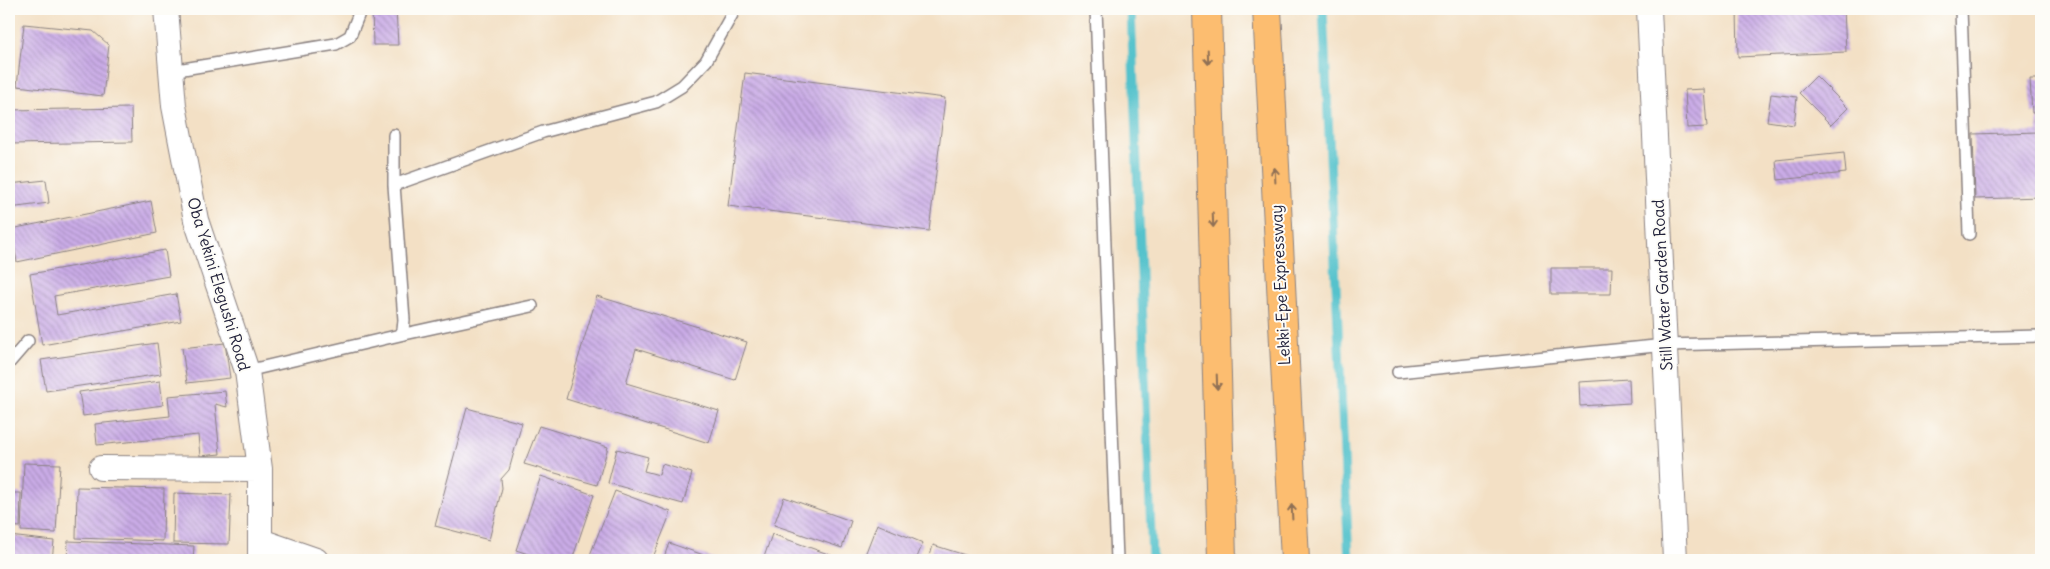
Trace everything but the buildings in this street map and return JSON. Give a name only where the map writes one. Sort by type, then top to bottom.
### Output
[{"type":"highway","points":[[1207,9],[1222,560]]},
{"type":"highway","name":"Lekki-Epe Expressway","points":[[1267,9],[1294,560]]},
{"type":"street","name":"Oba Yekini Elegushi Road","points":[[166,9],[174,106],[196,220],[247,371],[260,469],[260,551]]},
{"type":"street","name":"Still Water Garden Road","points":[[1649,9],[1675,560]]},
{"type":"street","points":[[101,468],[260,469]]},
{"type":"street","points":[[260,551],[316,560]]},
{"type":"lane","points":[[171,72],[336,44],[350,36],[358,16],[357,9]]},
{"type":"lane","points":[[394,185],[543,132],[656,102],[682,86],[706,61],[735,9]]},
{"type":"lane","points":[[1096,9],[1117,560]]},
{"type":"lane","points":[[1961,9],[1969,234]]},
{"type":"lane","points":[[394,135],[394,185],[404,320],[403,330],[400,335]]},
{"type":"lane","points":[[247,371],[532,306]]},
{"type":"lane","points":[[1398,372],[1664,345],[2041,336]]},
{"type":"lane","points":[[9,363],[28,341]]},
{"type":"waterway","points":[[1131,9],[1152,560]]},
{"type":"waterway","points":[[1323,9],[1349,560]]}]
